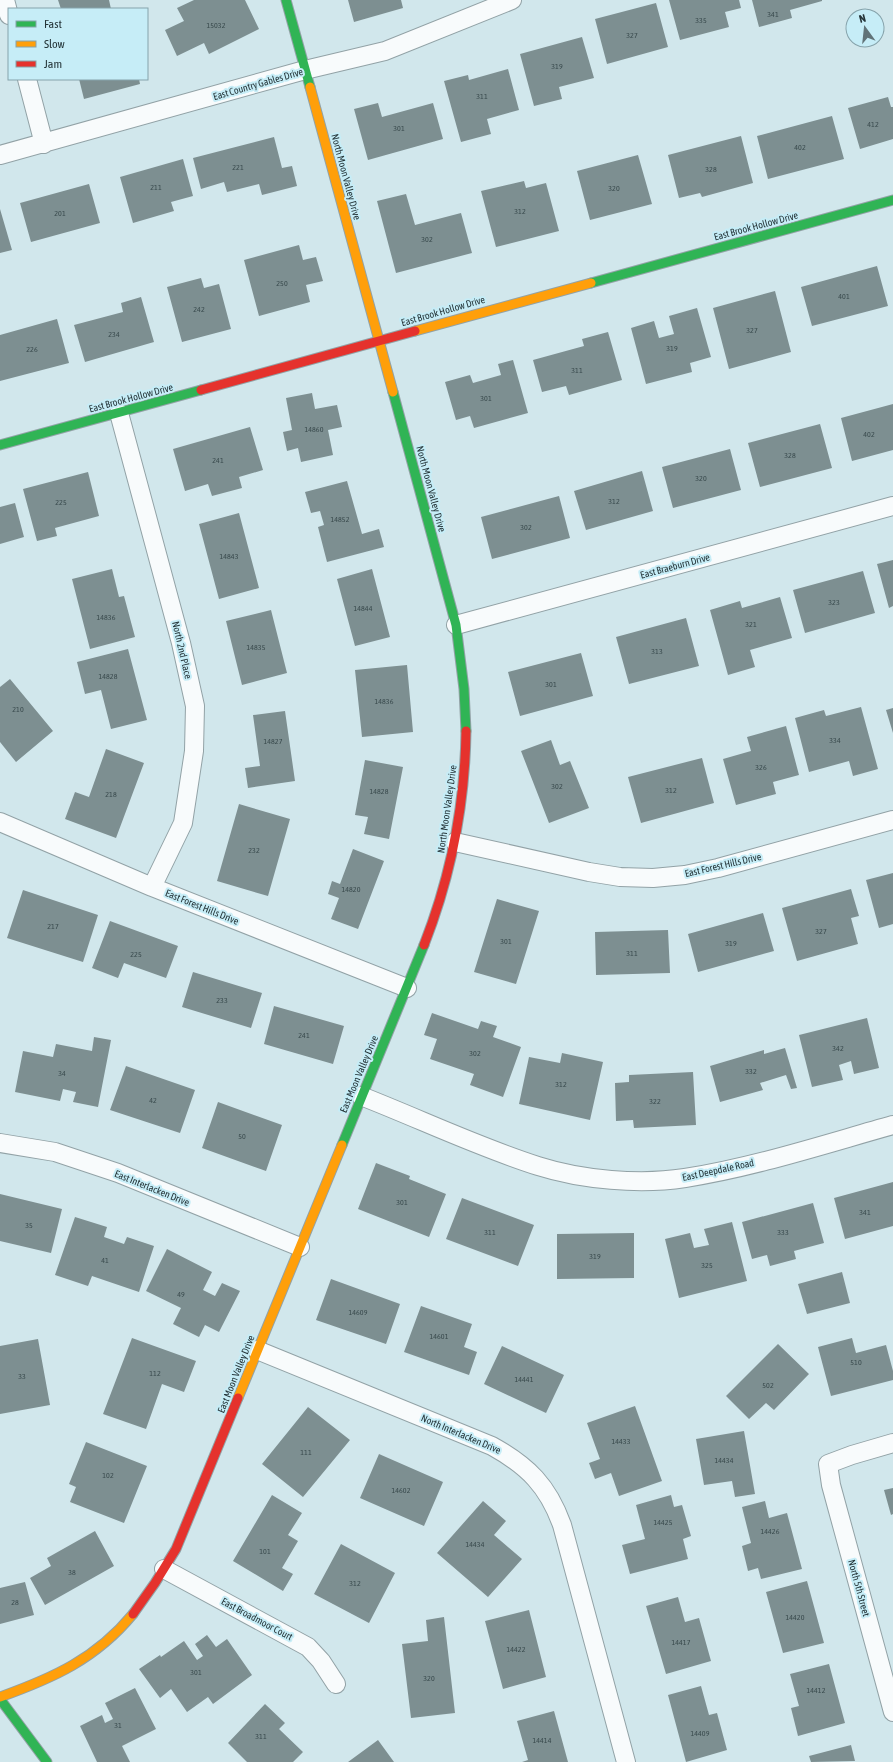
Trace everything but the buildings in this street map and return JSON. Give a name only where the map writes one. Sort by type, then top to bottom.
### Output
[{"type":"street","points":[[5,0],[8,11]]},
{"type":"street","name":"North Moon Valley Drive","points":[[286,0],[380,341],[456,625],[464,682],[466,727],[463,787],[456,842],[435,916],[407,988]]},
{"type":"street","name":"East Country Gables Drive","points":[[0,156],[305,70],[385,51],[512,0]]},
{"type":"street","points":[[26,80],[44,144]]},
{"type":"street","name":"East Brook Hollow Drive","points":[[0,445],[893,200]]},
{"type":"street","name":"North 2nd Place","points":[[119,413],[181,643],[195,706],[194,751],[183,823],[152,887]]},
{"type":"street","name":"East Braeburn Drive","points":[[456,625],[893,506]]},
{"type":"street","name":"East Forest Hills Drive","points":[[456,842],[589,872],[620,877],[653,878],[685,875],[718,868],[893,820]]},
{"type":"street","name":"East Forest Hills Drive","points":[[0,822],[152,887],[407,988]]},
{"type":"street","name":"East Moon Valley Drive","points":[[0,1698],[50,1678],[72,1667],[98,1648],[132,1616],[149,1593],[176,1549],[361,1096],[407,988]]},
{"type":"street","name":"East Deepdale Road","points":[[361,1096],[438,1129],[539,1167],[588,1177],[636,1181],[684,1179],[732,1169],[893,1125]]},
{"type":"street","name":"East Interlacken Drive","points":[[0,1143],[55,1152],[118,1173],[300,1247]]},
{"type":"street","name":"North Interlacken Drive","points":[[258,1350],[492,1446],[513,1458],[530,1472],[544,1488],[555,1505],[562,1525],[626,1762]]},
{"type":"street","name":"North 5th Street","points":[[893,1443],[852,1454],[828,1464],[831,1486],[893,1712]]},
{"type":"street","name":"East Broadmoor Court","points":[[164,1569],[308,1647],[321,1661],[336,1684]]},
{"type":"street","points":[[0,1698],[47,1762]]},
{"type":"traffic: fast","points":[[286,0],[310,87]]},
{"type":"traffic: fast","points":[[591,283],[893,200]]},
{"type":"traffic: fast","points":[[0,445],[201,390]]},
{"type":"traffic: fast","points":[[393,392],[456,625],[464,689],[466,731]]},
{"type":"traffic: fast","points":[[342,1145],[424,945]]},
{"type":"traffic: fast","points":[[0,1699],[47,1762]]},
{"type":"traffic: slow","points":[[310,87],[393,392]]},
{"type":"traffic: slow","points":[[415,331],[591,283]]},
{"type":"traffic: slow","points":[[238,1398],[342,1145]]},
{"type":"traffic: slow","points":[[0,1697],[56,1674],[89,1655],[119,1630],[133,1614]]},
{"type":"traffic: jam","points":[[201,390],[415,331]]},
{"type":"traffic: jam","points":[[424,945],[442,893],[455,840],[463,786],[466,731]]},
{"type":"traffic: jam","points":[[133,1614],[155,1583],[176,1549],[238,1398]]}]
